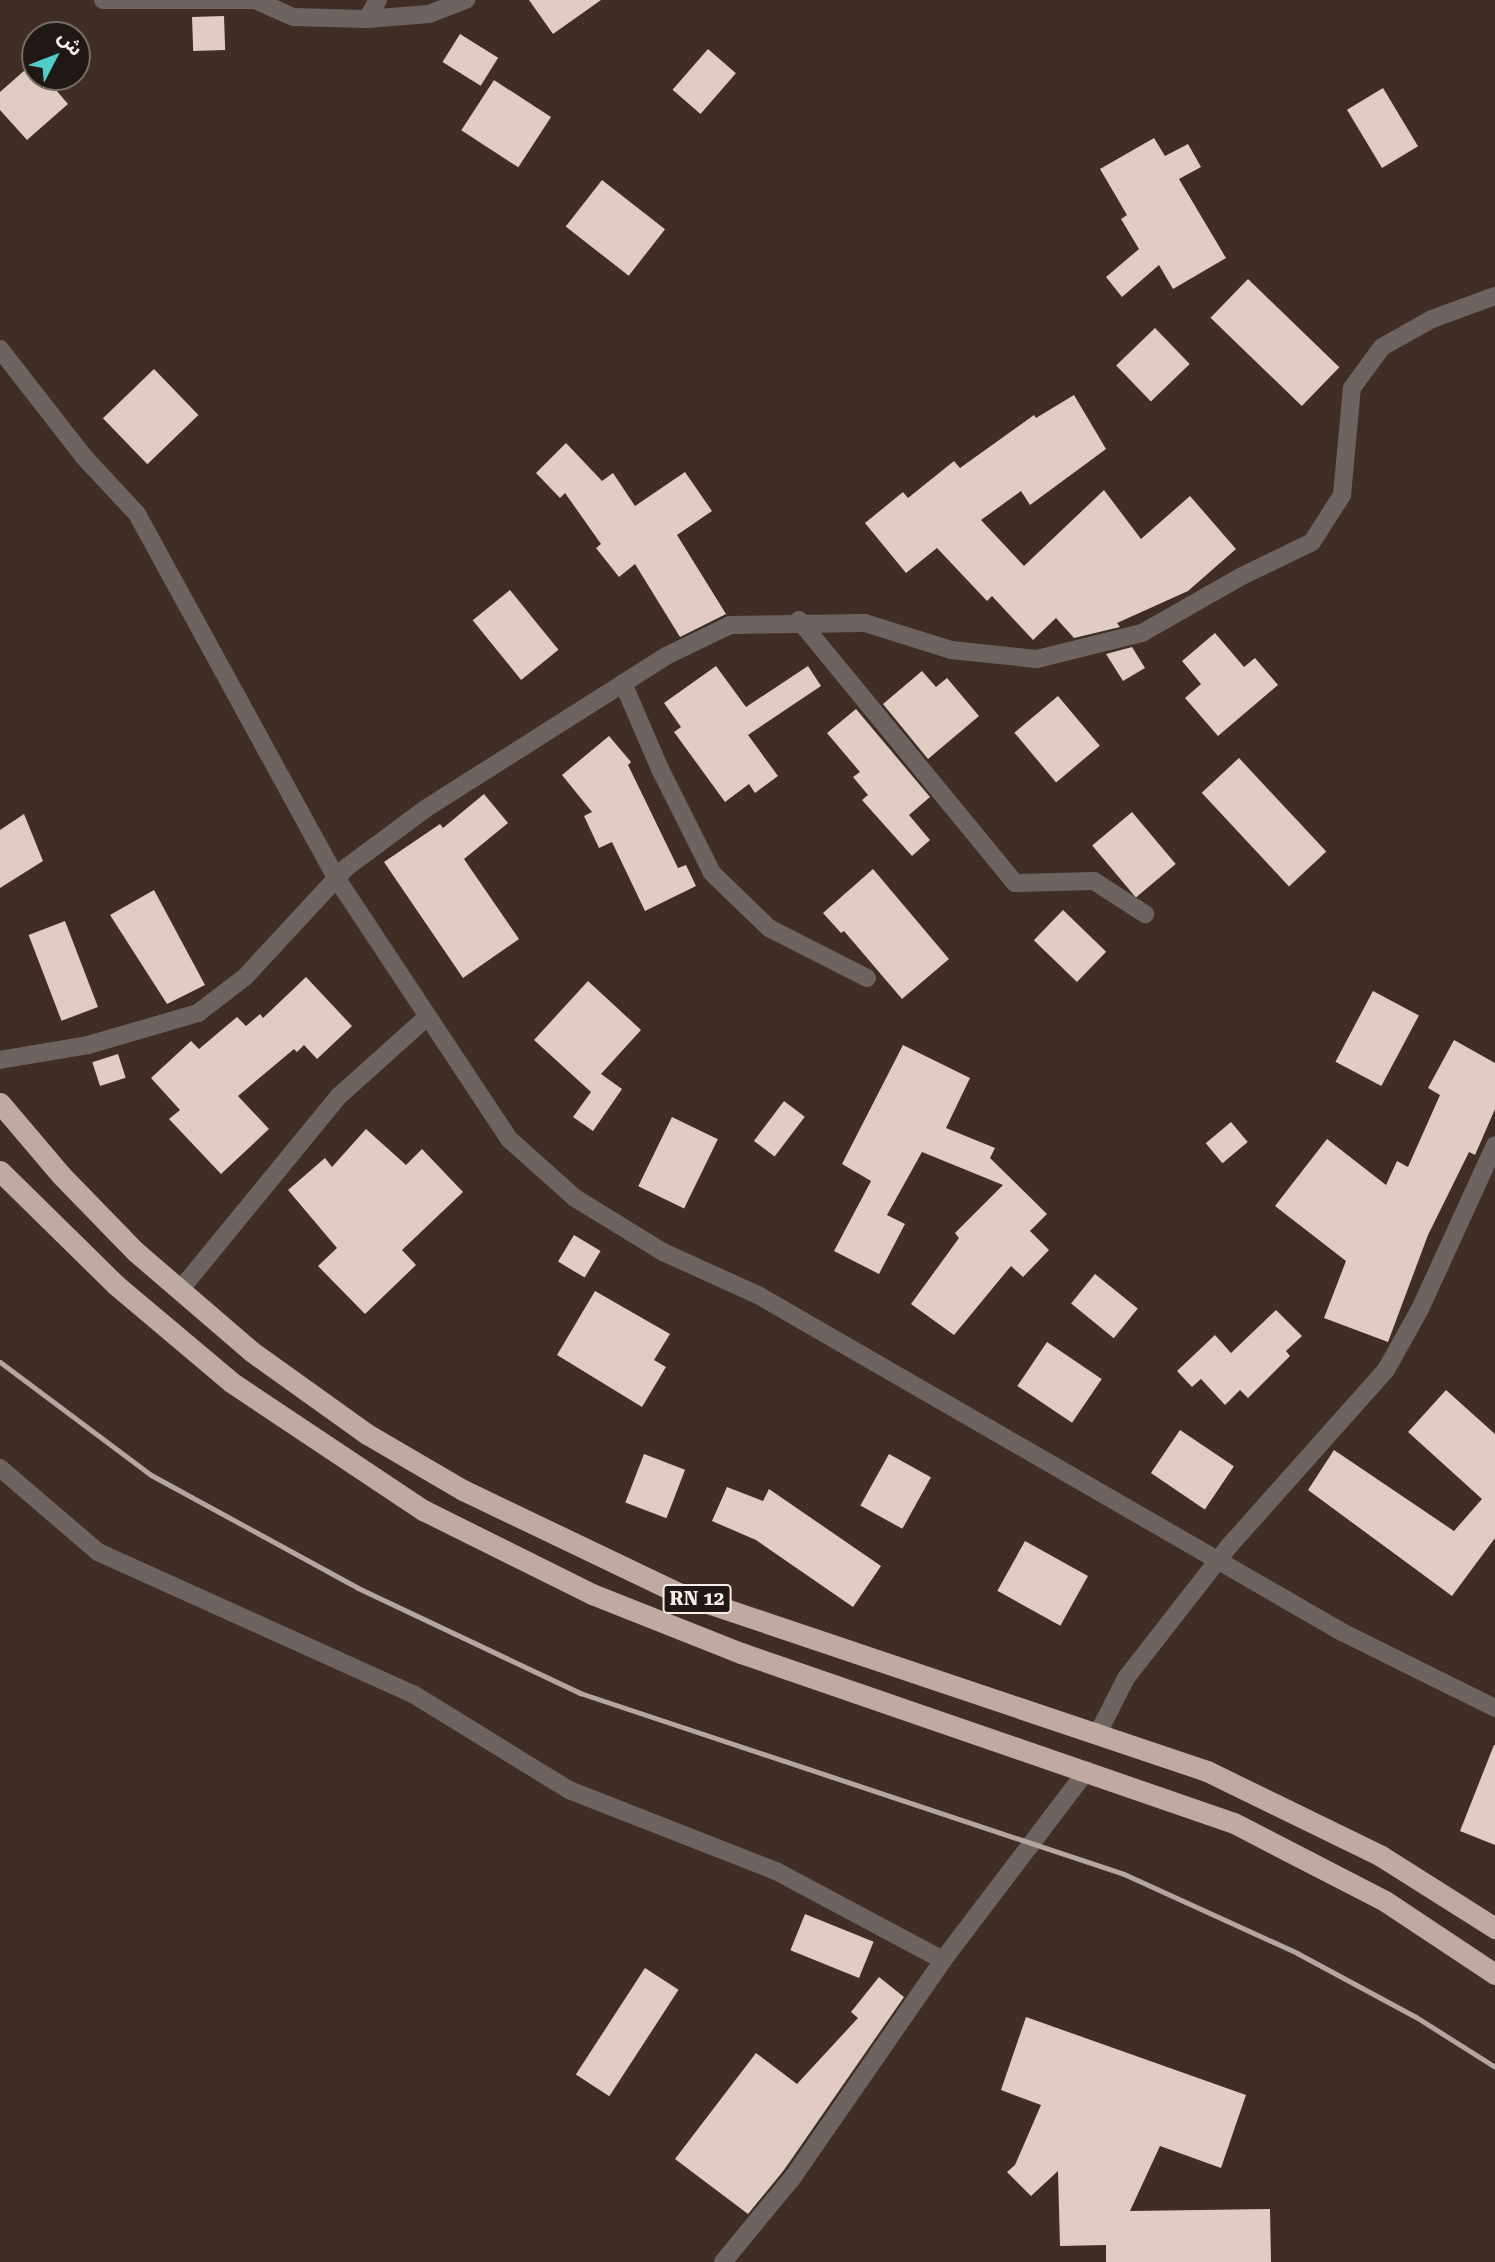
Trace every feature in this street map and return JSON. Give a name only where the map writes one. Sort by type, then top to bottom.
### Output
[{"type":"highway","name":"RN 12","points":[[0,1103],[61,1175],[180,1290],[251,1351],[367,1434],[545,1532],[678,1593],[1207,1771],[1381,1856],[1495,1927]]},
{"type":"highway","name":"RN 12","points":[[0,1171],[116,1285],[231,1382],[423,1510],[592,1594],[741,1653],[1087,1770],[1234,1823],[1385,1901],[1495,1974]]},
{"type":"street","points":[[103,0],[255,0],[293,17],[367,19],[429,14],[466,0]]},
{"type":"street","points":[[367,19],[378,0]]},
{"type":"street","points":[[0,1060],[88,1045],[198,1013],[245,977],[337,879],[425,809],[666,656],[730,625],[799,620],[866,623],[951,650],[1037,659],[1142,633],[1240,577],[1312,542],[1342,495],[1352,388],[1382,347],[1432,319],[1495,296]]},
{"type":"street","points":[[0,349],[85,458],[137,514],[337,879],[426,1018],[509,1139],[575,1198],[663,1252],[758,1295],[1342,1632],[1495,1708]]},
{"type":"street","points":[[799,620],[1015,883],[1094,881],[1145,914]]},
{"type":"street","points":[[623,683],[660,769],[712,873],[769,928],[867,978]]},
{"type":"street","points":[[180,1290],[339,1096],[426,1018]]},
{"type":"street","points":[[1098,1733],[1126,1678],[1219,1560],[1385,1370],[1420,1309],[1495,1144]]},
{"type":"street","points":[[0,1468],[98,1552],[413,1694],[569,1790],[776,1871],[943,1960]]},
{"type":"street","points":[[723,2262],[793,2177],[943,1960],[1087,1770]]},
{"type":"building","points":[[529,0],[601,0],[553,34]]},
{"type":"building","points":[[224,16],[225,50],[193,51],[192,17]]},
{"type":"building","points":[[460,34],[498,58],[481,86],[443,62]]},
{"type":"building","points":[[708,49],[736,73],[700,114],[673,90]]},
{"type":"building","points":[[21,74],[21,91],[57,91],[68,104],[27,140],[0,110],[0,92]]},
{"type":"building","points":[[494,80],[551,117],[518,167],[461,130]]},
{"type":"building","points":[[1383,88],[1418,146],[1382,168],[1347,110]]},
{"type":"building","points":[[1154,138],[1165,156],[1188,144],[1201,167],[1179,179],[1226,258],[1173,289],[1159,265],[1122,297],[1106,277],[1139,249],[1121,219],[1127,215],[1100,169]]},
{"type":"building","points":[[602,180],[665,229],[629,276],[566,226]]},
{"type":"building","points":[[1248,279],[1339,367],[1302,406],[1210,318]]},
{"type":"building","points":[[1155,328],[1190,364],[1151,401],[1116,366]]},
{"type":"building","points":[[154,369],[198,415],[147,464],[103,418]]},
{"type":"building","points":[[1074,395],[1106,449],[1030,505],[1021,491],[981,520],[1024,566],[1104,490],[1141,539],[1190,496],[1236,549],[1188,591],[1117,623],[1120,627],[1074,638],[1056,618],[1033,640],[992,596],[987,601],[937,548],[906,573],[865,523],[903,492],[908,498],[954,461],[960,468],[1034,415],[1036,418]]},
{"type":"building","points":[[566,443],[602,481],[613,473],[635,506],[685,472],[712,511],[677,535],[726,614],[680,637],[635,564],[619,577],[596,548],[601,544],[565,493],[560,498],[536,473]]},
{"type":"building","points":[[510,590],[558,650],[521,680],[473,620]]},
{"type":"building","points":[[1215,633],[1244,667],[1255,658],[1278,685],[1218,736],[1185,698],[1201,684],[1182,661]]},
{"type":"building","points":[[1132,647],[1145,668],[1123,681],[1106,654]]},
{"type":"building","points":[[716,666],[746,707],[808,666],[821,686],[748,735],[778,776],[755,793],[749,784],[725,802],[674,732],[681,727],[664,703]]},
{"type":"building","points":[[922,671],[936,687],[947,678],[979,716],[928,759],[883,704]]},
{"type":"building","points":[[1058,696],[1100,746],[1056,782],[1014,733]]},
{"type":"building","points":[[856,709],[930,797],[909,815],[930,840],[912,856],[862,800],[868,795],[853,777],[860,772],[827,733]]},
{"type":"building","points":[[609,736],[631,762],[628,765],[678,868],[686,865],[696,886],[645,911],[612,842],[599,848],[584,816],[592,812],[562,775]]},
{"type":"building","points":[[1239,758],[1326,852],[1289,886],[1202,793]]},
{"type":"building","points":[[484,794],[508,823],[464,859],[519,939],[463,978],[384,862],[440,824],[443,828]]},
{"type":"building","points":[[1132,812],[1176,864],[1136,898],[1092,845]]},
{"type":"building","points":[[24,814],[43,861],[0,888],[0,830]]},
{"type":"building","points":[[873,869],[949,959],[902,999],[844,931],[841,933],[823,913]]},
{"type":"building","points":[[154,890],[205,985],[167,1004],[110,915]]},
{"type":"building","points":[[1063,910],[1106,952],[1077,982],[1034,940]]},
{"type":"building","points":[[65,921],[98,1007],[62,1021],[29,935]]},
{"type":"building","points":[[306,977],[352,1026],[317,1059],[304,1045],[297,1052],[294,1049],[238,1096],[269,1129],[221,1174],[169,1119],[180,1110],[151,1078],[191,1041],[199,1049],[237,1017],[246,1026],[260,1014],[263,1018]]},
{"type":"building","points":[[588,981],[641,1030],[601,1074],[622,1089],[593,1131],[573,1117],[591,1092],[534,1040]]},
{"type":"building","points":[[1373,991],[1419,1015],[1381,1086],[1335,1062]]},
{"type":"building","points":[[1454,1040],[1495,1063],[1495,1109],[1475,1155],[1469,1152],[1428,1235],[1388,1342],[1324,1318],[1346,1261],[1275,1206],[1327,1139],[1386,1185],[1397,1161],[1408,1167],[1440,1095],[1428,1088]]},
{"type":"building","points":[[903,1045],[970,1078],[946,1128],[995,1148],[990,1158],[1047,1214],[1030,1231],[1049,1250],[1023,1277],[1011,1266],[954,1335],[911,1304],[959,1238],[955,1233],[1003,1185],[922,1152],[887,1215],[905,1224],[879,1274],[834,1251],[871,1181],[842,1164]]},
{"type":"building","points":[[118,1054],[126,1078],[100,1086],[92,1062]]},
{"type":"building","points":[[784,1101],[805,1117],[775,1157],[754,1141]]},
{"type":"building","points":[[672,1117],[718,1139],[684,1209],[638,1186]]},
{"type":"building","points":[[1231,1122],[1248,1142],[1222,1163],[1206,1143]]},
{"type":"building","points":[[366,1129],[406,1165],[422,1149],[463,1192],[402,1250],[416,1265],[365,1314],[318,1266],[337,1248],[288,1190],[325,1158],[332,1167]]},
{"type":"building","points":[[574,1235],[601,1251],[585,1278],[558,1262]]},
{"type":"building","points":[[1095,1274],[1138,1309],[1114,1338],[1071,1304]]},
{"type":"building","points":[[595,1291],[670,1334],[654,1360],[666,1367],[642,1407],[557,1355]]},
{"type":"building","points":[[1276,1310],[1302,1336],[1286,1351],[1290,1356],[1248,1398],[1240,1390],[1225,1405],[1201,1379],[1192,1387],[1177,1371],[1215,1335],[1231,1353]]},
{"type":"building","points":[[1047,1342],[1102,1379],[1072,1423],[1017,1386]]},
{"type":"building","points":[[1446,1390],[1495,1434],[1495,1538],[1452,1596],[1308,1490],[1334,1450],[1454,1531],[1482,1499],[1408,1432]]},
{"type":"building","points":[[1180,1430],[1234,1466],[1205,1509],[1151,1473]]},
{"type":"building","points":[[644,1454],[685,1470],[666,1518],[625,1503]]},
{"type":"building","points":[[889,1454],[931,1477],[902,1529],[860,1506]]},
{"type":"building","points":[[727,1487],[763,1501],[769,1489],[881,1566],[853,1607],[756,1540],[712,1521]]},
{"type":"building","points":[[1025,1541],[1088,1576],[1060,1626],[997,1591]]},
{"type":"building","points":[[1495,1745],[1495,1845],[1460,1831]]},
{"type":"building","points":[[805,1914],[874,1942],[859,1978],[790,1950]]},
{"type":"building","points":[[645,1968],[679,1990],[609,2096],[576,2075]]},
{"type":"building","points":[[879,1977],[904,1997],[784,2170],[748,2214],[675,2159],[756,2053],[797,2084],[858,2018],[851,2012]]},
{"type":"building","points":[[1026,2017],[1246,2095],[1221,2168],[1160,2146],[1130,2211],[1270,2209],[1271,2262],[1106,2262],[1106,2245],[1060,2246],[1058,2171],[1031,2196],[1007,2172],[1015,2165],[1041,2105],[1001,2090]]},
{"type":"railway","points":[[0,1362],[151,1475],[358,1588],[580,1693],[1124,1874],[1297,1953],[1416,2017],[1495,2067]]}]
